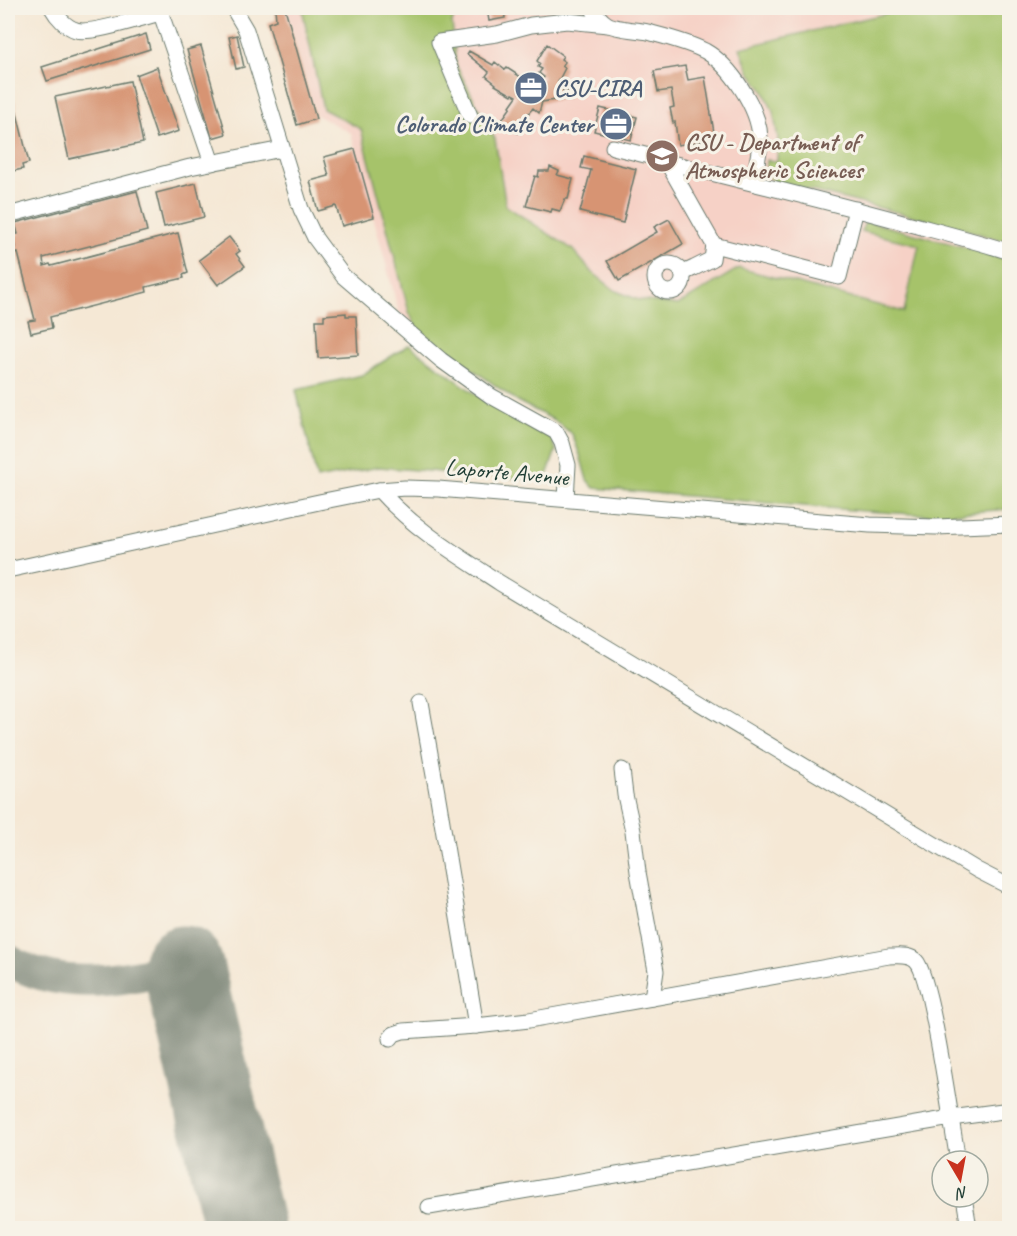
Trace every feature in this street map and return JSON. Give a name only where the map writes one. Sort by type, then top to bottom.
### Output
[{"type":"street","points":[[52,8],[63,22],[77,31],[91,31],[160,10],[212,163]]},
{"type":"street","points":[[233,8],[246,30],[301,209],[315,238],[343,276],[441,360],[491,396],[556,432],[567,454],[566,500]]},
{"type":"street","points":[[592,8],[608,25]]},
{"type":"street","points":[[470,116],[439,42],[497,34],[531,25],[567,21],[646,32],[678,40],[706,52],[724,67],[741,87],[753,109],[760,136],[753,183]]},
{"type":"street","points":[[613,147],[856,209],[1010,252]]},
{"type":"street","points":[[8,215],[190,167],[282,149]]},
{"type":"street","points":[[667,162],[714,245],[712,259],[682,273]]},
{"type":"street","points":[[714,245],[839,277],[856,209]]},
{"type":"street","name":"Laporte Avenue","points":[[8,570],[308,504],[379,490],[405,488],[870,525],[936,527],[1010,524]]},
{"type":"street","points":[[379,490],[431,538],[500,583],[977,870],[1010,887]]},
{"type":"street","points":[[421,704],[476,1026]]},
{"type":"street","points":[[622,770],[656,971],[652,998]]},
{"type":"street","points":[[390,1039],[394,1034],[403,1031],[530,1020],[889,956],[909,957],[919,965],[924,980],[956,1149]]},
{"type":"street","points":[[429,1207],[951,1118],[1010,1110]]},
{"type":"street","points":[[966,1209],[969,1228]]},
{"type":"shaded area","points":[[286,8],[1009,8],[1009,509],[931,515],[594,488],[587,480],[572,434],[554,420],[517,401],[400,317],[351,133],[316,115]]},
{"type":"green space","points":[[302,8],[459,8],[452,22],[456,65],[495,139],[506,206],[572,249],[592,272],[616,291],[639,300],[678,305],[739,268],[904,312],[919,245],[861,231],[866,221],[1009,259],[1009,509],[931,515],[594,488],[587,480],[572,434],[554,420],[517,401],[417,329],[409,312],[361,129],[323,109]]},
{"type":"green space","points":[[909,8],[1009,8],[1009,243],[964,229],[773,181],[767,174],[767,160],[777,161],[778,138],[773,111],[763,90],[749,71],[740,48]]},
{"type":"green space","points":[[409,345],[474,393],[551,437],[556,450],[547,475],[540,480],[379,467],[317,479],[296,390],[362,375]]},
{"type":"building","points":[[275,8],[285,8],[316,119],[297,125],[268,23],[276,20]]},
{"type":"building","points":[[487,8],[504,8],[505,18],[489,21]]},
{"type":"building","points":[[146,34],[150,49],[47,81],[42,67]]},
{"type":"building","points":[[237,35],[244,67],[236,69],[229,37]]},
{"type":"building","name":"CSU-CIRA","points":[[547,44],[563,56],[561,59],[565,62],[562,66],[565,68],[558,82],[562,82],[563,91],[567,90],[568,98],[542,102],[539,113],[533,108],[526,116],[528,118],[518,133],[499,124],[517,96],[495,85],[486,76],[489,72],[467,54],[469,51],[493,65],[495,62],[505,70],[507,68],[524,79],[520,86],[523,87],[526,82],[538,80],[540,82],[544,77],[539,73],[542,69],[538,67],[540,64],[537,61]]},
{"type":"building","points":[[201,46],[226,134],[212,138],[187,50]]},
{"type":"building","points":[[685,66],[688,80],[705,77],[715,139],[678,145],[675,122],[673,123],[670,108],[674,107],[671,90],[658,92],[654,71]]},
{"type":"building","points":[[157,67],[179,131],[157,138],[136,75]]},
{"type":"building","points":[[130,81],[143,143],[69,159],[55,97]]},
{"type":"building","points":[[12,93],[29,163],[22,165],[23,169],[8,172],[8,94]]},
{"type":"building","name":"Colorado Climate Center","points":[[600,108],[637,117],[631,140],[594,131]]},
{"type":"building","points":[[355,149],[374,217],[342,226],[336,206],[318,211],[310,181],[329,176],[324,157]]},
{"type":"building","points":[[584,156],[636,169],[623,223],[580,212],[591,170],[581,168]]},
{"type":"building","points":[[550,167],[559,171],[557,175],[573,179],[568,199],[565,199],[560,211],[552,209],[551,212],[526,206],[535,176],[538,177],[539,171],[549,171]]},
{"type":"building","points":[[196,183],[204,217],[164,227],[156,193]]},
{"type":"building","points":[[137,191],[147,231],[43,258],[44,266],[178,233],[188,273],[183,275],[184,278],[146,287],[147,292],[50,317],[52,328],[31,333],[28,321],[35,320],[18,253],[14,254],[12,248],[16,247],[13,235],[18,234],[15,223]]},
{"type":"building","points":[[669,219],[683,244],[619,281],[607,261],[657,232],[654,227]]},
{"type":"building","points":[[229,237],[240,251],[236,254],[245,266],[218,285],[199,260]]},
{"type":"building","points":[[346,313],[346,316],[356,316],[358,355],[318,358],[316,320],[324,320],[324,315]]},
{"type":"taxiway","points":[[8,960],[30,971],[51,977],[94,981],[183,966]]},
{"type":"runway","points":[[183,966],[244,1228]]},
{"type":"place","name":"CSU-CIRA","points":[[531,88]]},
{"type":"place","name":"Colorado Climate Center","points":[[616,124]]},
{"type":"place","name":"CSU - Department of Atmospheric Sciences","points":[[662,156]]}]
